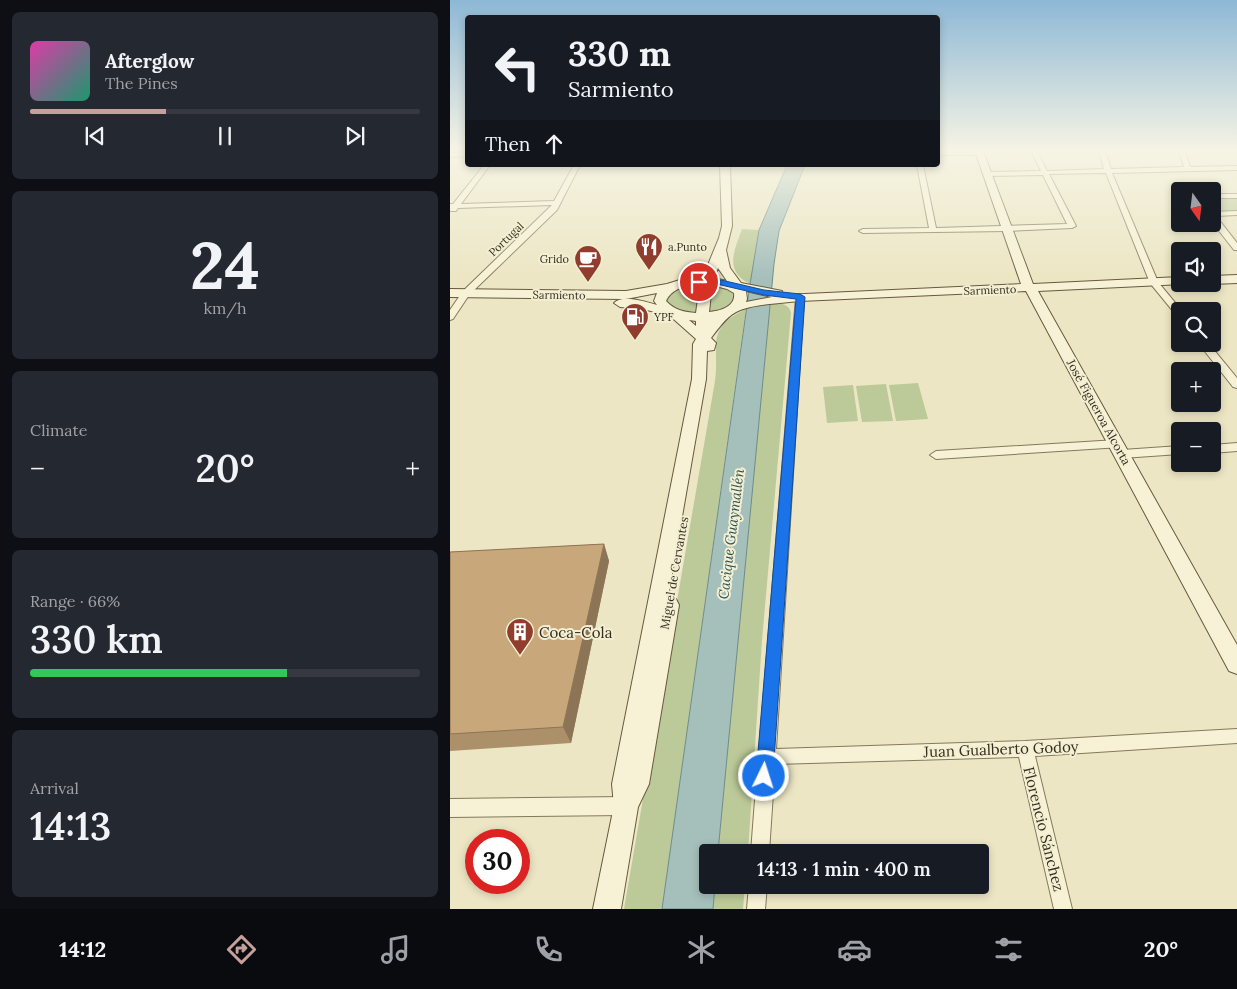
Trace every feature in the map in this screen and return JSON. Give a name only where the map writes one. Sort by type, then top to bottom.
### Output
[{"type":"main road","name":"Miguel de Cervantes","points":[[607,909],[626,806],[637,784],[709,375],[709,344],[704,339],[702,317],[707,281],[720,250],[727,226],[726,193]]},
{"type":"main road","name":"José Figueroa Alcorta","points":[[994,193],[1030,288],[1237,665]]},
{"type":"main road","name":"Miguel de Cervantes","points":[[672,287],[700,270],[715,252],[720,250]]},
{"type":"main road","points":[[672,287],[661,295],[662,307],[704,339],[715,324],[740,301],[739,287],[724,267],[720,250]]},
{"type":"main road","points":[[1221,280],[1237,279]]},
{"type":"main road","name":"Sarmiento","points":[[457,296],[626,295],[707,281],[739,287],[771,297],[1171,282]]},
{"type":"main road","name":"Sarmiento","points":[[457,296],[610,302],[642,305],[671,313]]},
{"type":"main road","points":[[671,313],[702,317],[746,306],[771,297]]},
{"type":"street","points":[[450,212],[463,193]]},
{"type":"street","name":"Portugal","points":[[450,317],[457,296],[558,203],[563,193]]},
{"type":"street","points":[[926,193],[933,229]]},
{"type":"street","points":[[863,231],[1072,226],[1055,193]]},
{"type":"street","points":[[1117,193],[1154,283],[1171,303]]},
{"type":"street","points":[[1221,196],[1237,196]]},
{"type":"street","points":[[453,206],[558,203]]},
{"type":"street","points":[[1221,214],[1237,213]]},
{"type":"street","points":[[1221,226],[1236,245]]},
{"type":"street","points":[[760,844],[765,757],[800,297]]},
{"type":"street","points":[[1210,352],[1237,385]]},
{"type":"street","points":[[1221,448],[1237,447]]},
{"type":"street","points":[[936,455],[1119,449],[1171,450]]},
{"type":"street","name":"Juan Gualberto Godoy","points":[[765,757],[1024,749],[1237,736]]},
{"type":"street","name":"Florencio Sánchez","points":[[1024,749],[1063,909]]},
{"type":"street","points":[[450,808],[626,806]]},
{"type":"street","points":[[756,909],[757,894]]},
{"type":"green space","points":[[1237,198],[1237,211],[1221,212],[1221,199]]},
{"type":"green space","points":[[742,229],[759,230],[750,284],[742,279],[734,267],[734,253]]},
{"type":"green space","points":[[700,284],[697,314],[686,313],[666,306],[665,298],[678,287]]},
{"type":"green space","points":[[713,285],[732,291],[735,300],[728,307],[708,313]]},
{"type":"green space","points":[[770,303],[780,304],[786,305],[791,313],[762,640],[749,844],[719,844]]},
{"type":"green space","points":[[746,309],[662,909],[624,909],[715,381],[717,339],[719,331],[724,324],[733,316]]},
{"type":"green space","points":[[918,383],[928,419],[896,421],[889,385]]},
{"type":"green space","points":[[886,384],[893,421],[862,422],[856,386]]},
{"type":"green space","points":[[853,385],[858,421],[827,423],[823,387]]},
{"type":"green space","points":[[714,894],[744,894],[743,909],[713,909]]},
{"type":"water","name":"Cacique Guaymallén","points":[[775,193],[794,193],[779,231],[774,264],[719,844],[699,844],[699,894],[714,894],[713,909],[662,909],[759,230]]},
{"type":"building","name":"Coca-Cola","points":[[604,544],[563,727],[450,734],[450,552]]},
{"type":"place","name":"a.Punto","points":[[649,271]]},
{"type":"place","name":"Grido","points":[[588,283]]},
{"type":"place","name":"YPF","points":[[635,341]]},
{"type":"place","name":"Coca-Cola","points":[[520,656]]},
{"type":"route","points":[[699,282],[721,282],[764,292],[800,297],[764,776]]}]
